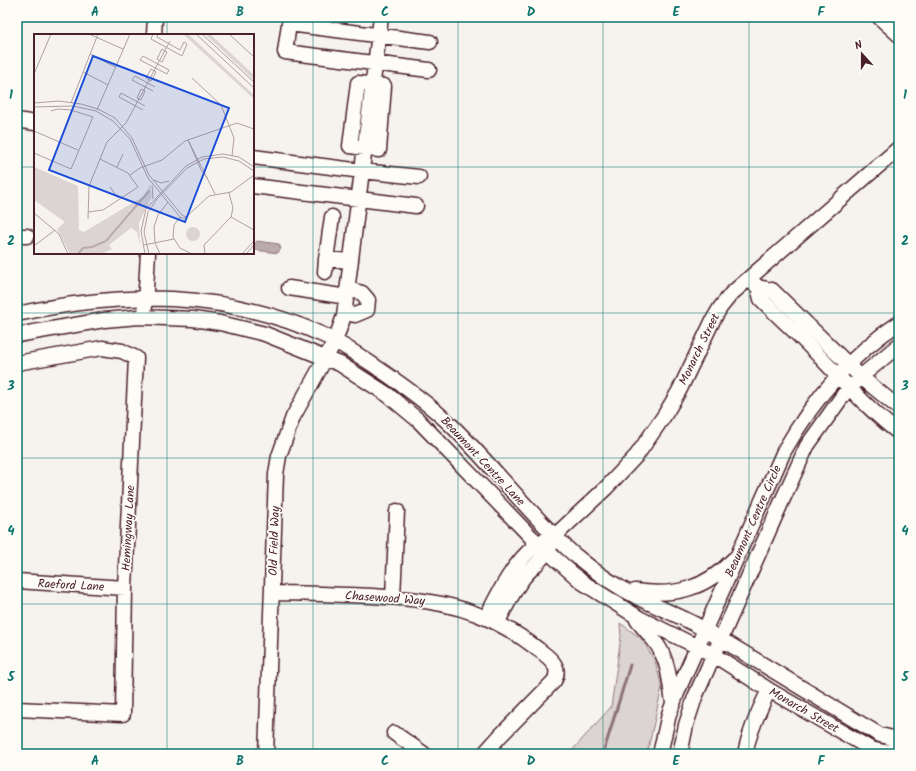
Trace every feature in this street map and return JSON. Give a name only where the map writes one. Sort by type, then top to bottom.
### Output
[{"type":"street","points":[[154,34],[155,17]]},
{"type":"street","points":[[372,84],[381,17]]},
{"type":"street","points":[[879,17],[899,35]]},
{"type":"street","points":[[429,70],[285,52],[289,24],[378,34],[430,42]]},
{"type":"street","points":[[358,83],[372,84],[384,86],[379,150],[350,146],[358,83]]},
{"type":"street","points":[[17,120],[34,122]]},
{"type":"street","name":"Monarch Street","points":[[555,536],[606,488],[637,455],[664,416],[720,308],[731,294],[753,283],[899,148]]},
{"type":"street","points":[[289,288],[347,293],[362,293],[368,300],[367,310],[355,315],[344,313],[347,293],[358,198],[362,171],[364,149]]},
{"type":"street","points":[[254,157],[420,177]]},
{"type":"street","points":[[254,186],[416,206]]},
{"type":"street","points":[[332,217],[326,260],[351,256]]},
{"type":"street","points":[[145,317],[148,254]]},
{"type":"street","points":[[753,283],[772,290],[861,377],[899,408]]},
{"type":"street","points":[[753,283],[761,299],[889,426],[899,433]]},
{"type":"street","name":"Beaumont Centre Lane","points":[[17,314],[73,303],[102,300],[146,298],[188,300],[216,302],[269,314],[324,335],[416,395],[451,424],[531,512],[576,556],[600,574],[637,597],[706,629],[721,640]]},
{"type":"street","name":"Old Field Way","points":[[266,754],[276,474],[279,456],[293,417],[335,341],[344,313]]},
{"type":"street","name":"Beaumont Centre Lane","points":[[17,335],[104,320],[145,317],[193,319],[241,327],[265,334],[325,357],[355,373],[388,395],[418,420],[543,548],[582,582],[631,614],[714,655]]},
{"type":"street","name":"Beaumont Centre Circle","points":[[660,754],[669,714],[673,704],[771,478],[791,439],[805,416],[848,364],[869,345],[899,323]]},
{"type":"street","name":"Beaumont Centre Circle","points":[[680,754],[686,725],[695,697],[807,446],[844,394],[861,377],[899,346]]},
{"type":"street","name":"Hemingway Lane","points":[[17,363],[102,348],[122,351],[136,358],[124,588],[123,714],[17,709]]},
{"type":"street","points":[[393,597],[397,511]]},
{"type":"street","points":[[492,621],[543,548],[555,536]]},
{"type":"street","points":[[624,589],[652,594],[683,591],[712,579],[738,555]]},
{"type":"street","name":"Raeford Lane","points":[[17,582],[124,588]]},
{"type":"street","name":"Chasewood Way","points":[[272,593],[393,597],[435,603],[470,612],[492,621],[531,644],[550,658],[556,666],[556,677],[554,681],[484,754]]},
{"type":"street","points":[[631,614],[659,647],[668,671],[673,704]]},
{"type":"street","name":"Monarch Street","points":[[721,640],[880,735],[893,738],[899,736]]},
{"type":"street","name":"Monarch Street","points":[[714,655],[870,751],[884,752],[899,749]]},
{"type":"street","points":[[745,754],[758,714],[769,690]]},
{"type":"street","points":[[394,733],[424,754]]},
{"type":"shaded area","points":[[257,241],[279,244],[281,249],[278,253],[255,250],[254,245]]},
{"type":"shaded area","points":[[620,623],[641,638],[655,661],[662,687],[647,754],[569,754],[611,707],[621,636]]},
{"type":"waterway","points":[[603,754],[630,665]]}]
